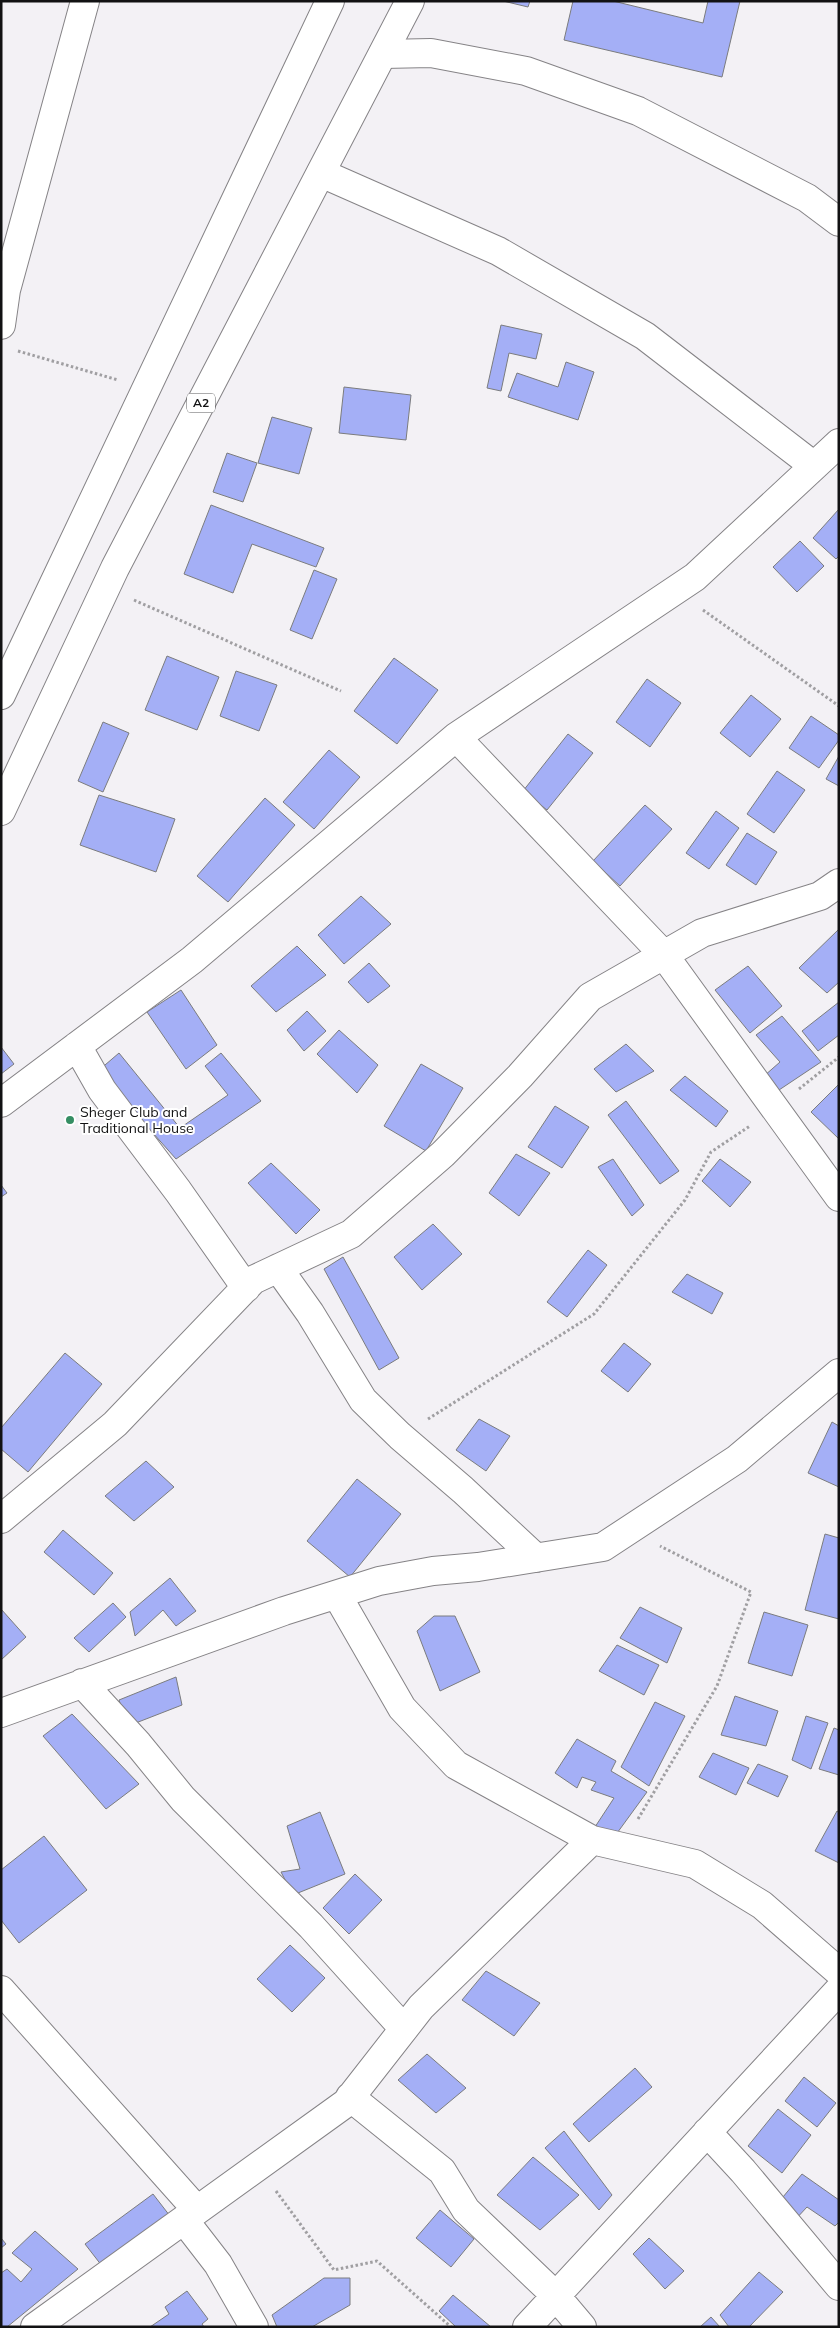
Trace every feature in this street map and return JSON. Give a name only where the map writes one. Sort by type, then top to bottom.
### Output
[{"type":"main road","points":[[6,337],[6,290],[85,1]]},
{"type":"main road","points":[[1,695],[330,1]]},
{"type":"main road","name":"A2","points":[[1,810],[106,588],[410,1]]},
{"type":"main road","points":[[382,54],[431,53],[526,70],[629,108],[806,198],[839,222]]},
{"type":"main road","points":[[321,173],[498,251],[645,336],[814,466]]},
{"type":"main road","points":[[1,1103],[192,960],[456,737],[695,577],[839,443]]},
{"type":"main road","points":[[456,737],[664,955],[839,1194],[839,1197]]},
{"type":"main road","points":[[1,1519],[115,1424],[253,1280],[352,1234],[444,1154],[520,1076],[590,997],[702,932],[820,896],[839,883]]},
{"type":"main road","points":[[77,1046],[102,1090],[183,1198],[246,1288]]},
{"type":"main road","points":[[278,1268],[310,1313],[363,1400],[400,1436],[464,1490],[536,1558]]},
{"type":"main road","points":[[1,1713],[336,1594],[379,1581],[415,1574],[536,1558],[603,1546],[737,1459],[839,1373]]},
{"type":"main road","points":[[336,1594],[402,1708],[456,1766],[592,1840],[695,1864],[762,1905],[839,1972]]},
{"type":"main road","points":[[82,1683],[138,1744],[183,1799],[311,1926],[404,2029]]},
{"type":"main road","points":[[35,2327],[346,2103],[421,2007],[592,1840]]},
{"type":"main road","points":[[1,1990],[190,2215],[254,2327]]},
{"type":"main road","points":[[527,2327],[839,1990]]},
{"type":"main road","points":[[350,2097],[442,2171],[466,2210],[555,2295],[582,2327]]},
{"type":"main road","points":[[707,2132],[743,2170],[839,2286]]},
{"type":"path","points":[[6,337],[147,388]]},
{"type":"path","points":[[106,588],[341,691]]},
{"type":"path","points":[[675,590],[839,706]]},
{"type":"path","points":[[400,1436],[502,1374],[594,1314],[685,1200]]},
{"type":"path","points":[[621,1847],[717,1686],[751,1592],[628,1530]]},
{"type":"path","points":[[258,2167],[334,2270],[377,2261],[451,2327]]},
{"type":"building","points":[[503,1],[530,1],[528,7]]},
{"type":"building","points":[[573,1],[613,1],[703,23],[708,1],[740,1],[722,77],[564,40]]},
{"type":"building","points":[[501,325],[542,334],[536,359],[509,353],[501,391],[487,388]]},
{"type":"building","points":[[566,362],[594,372],[578,420],[508,397],[517,373],[558,387]]},
{"type":"building","points":[[344,387],[411,395],[406,440],[339,433]]},
{"type":"building","points":[[272,417],[312,428],[299,474],[258,463]]},
{"type":"building","points":[[227,453],[257,463],[243,502],[213,492]]},
{"type":"building","points":[[211,505],[324,548],[316,567],[252,544],[233,593],[184,574]]},
{"type":"building","points":[[839,509],[839,556],[836,559],[813,538]]},
{"type":"building","points":[[800,541],[824,566],[797,592],[773,567]]},
{"type":"building","points":[[314,570],[337,579],[312,639],[290,630]]},
{"type":"building","points":[[167,656],[219,677],[197,730],[145,710]]},
{"type":"building","points":[[394,658],[438,690],[397,744],[354,711]]},
{"type":"building","points":[[236,671],[277,685],[259,731],[220,716]]},
{"type":"building","points":[[647,679],[681,703],[650,747],[616,722]]},
{"type":"building","points":[[751,695],[781,719],[750,757],[720,733]]},
{"type":"building","points":[[811,716],[839,735],[839,740],[819,768],[789,748]]},
{"type":"building","points":[[103,722],[129,733],[103,792],[78,781]]},
{"type":"building","points":[[568,734],[593,753],[547,810],[523,791]]},
{"type":"building","points":[[329,750],[360,777],[314,829],[283,802]]},
{"type":"building","points":[[839,756],[839,786],[826,779]]},
{"type":"building","points":[[777,771],[805,790],[774,833],[747,814]]},
{"type":"building","points":[[99,795],[175,819],[156,872],[80,845]]},
{"type":"building","points":[[265,798],[295,825],[228,902],[197,876]]},
{"type":"building","points":[[645,805],[672,829],[620,886],[593,861]]},
{"type":"building","points":[[716,811],[739,828],[709,869],[686,853]]},
{"type":"building","points":[[747,833],[777,852],[756,885],[726,865]]},
{"type":"building","points":[[361,896],[391,924],[344,964],[318,935]]},
{"type":"building","points":[[839,929],[839,982],[827,993],[799,968]]},
{"type":"building","points":[[297,946],[326,975],[276,1012],[251,986]]},
{"type":"building","points":[[369,963],[390,986],[368,1003],[348,982]]},
{"type":"building","points":[[748,966],[782,1006],[750,1033],[715,990]]},
{"type":"building","points":[[181,990],[217,1045],[186,1069],[147,1012]]},
{"type":"building","points":[[839,1002],[839,1035],[818,1051],[802,1031]]},
{"type":"building","points":[[307,1011],[326,1031],[304,1051],[287,1030]]},
{"type":"building","points":[[782,1016],[821,1062],[779,1090],[764,1076],[780,1062],[756,1035]]},
{"type":"building","points":[[339,1030],[378,1065],[357,1093],[317,1054]]},
{"type":"building","points":[[626,1044],[654,1071],[616,1092],[594,1069]]},
{"type":"building","points":[[1,1047],[14,1064],[1,1074]]},
{"type":"building","points":[[119,1053],[180,1128],[228,1095],[205,1066],[221,1053],[261,1101],[176,1159],[98,1071]]},
{"type":"building","points":[[421,1064],[463,1088],[426,1151],[384,1126]]},
{"type":"building","points":[[685,1076],[728,1111],[716,1127],[670,1090]]},
{"type":"building","points":[[839,1084],[839,1139],[811,1112]]},
{"type":"building","points":[[626,1101],[679,1171],[660,1184],[608,1115]]},
{"type":"building","points":[[555,1106],[589,1127],[562,1168],[528,1147]]},
{"type":"building","points":[[516,1154],[550,1173],[519,1216],[489,1193]]},
{"type":"building","points":[[613,1159],[644,1205],[632,1216],[598,1167]]},
{"type":"building","points":[[720,1159],[751,1182],[730,1207],[702,1181]]},
{"type":"building","points":[[271,1163],[320,1210],[296,1234],[248,1183]]},
{"type":"building","points":[[1,1185],[7,1193],[1,1197]]},
{"type":"building","points":[[433,1224],[462,1254],[422,1290],[394,1257]]},
{"type":"building","points":[[588,1250],[607,1265],[567,1317],[547,1302]]},
{"type":"building","points":[[343,1257],[399,1358],[379,1370],[324,1269]]},
{"type":"building","points":[[687,1274],[723,1293],[712,1314],[672,1292]]},
{"type":"building","points":[[624,1343],[651,1364],[628,1392],[601,1371]]},
{"type":"building","points":[[65,1353],[102,1384],[28,1472],[1,1449],[1,1428]]},
{"type":"building","points":[[479,1419],[510,1436],[486,1471],[456,1450]]},
{"type":"building","points":[[832,1422],[839,1426],[839,1487],[808,1473]]},
{"type":"building","points":[[146,1461],[174,1487],[134,1521],[105,1496]]},
{"type":"building","points":[[357,1479],[401,1514],[350,1577],[307,1541]]},
{"type":"building","points":[[63,1530],[113,1573],[94,1595],[44,1552]]},
{"type":"building","points":[[825,1534],[839,1538],[839,1619],[805,1610]]},
{"type":"building","points":[[170,1578],[196,1611],[176,1626],[163,1610],[135,1636],[130,1612]]},
{"type":"building","points":[[113,1603],[126,1617],[89,1652],[74,1638]]},
{"type":"building","points":[[640,1607],[682,1628],[667,1663],[620,1638]]},
{"type":"building","points":[[1,1609],[26,1637],[1,1660]]},
{"type":"building","points":[[764,1612],[808,1625],[792,1676],[748,1663]]},
{"type":"building","points":[[434,1616],[455,1616],[480,1672],[440,1691],[417,1631]]},
{"type":"building","points":[[617,1645],[659,1665],[644,1695],[599,1671]]},
{"type":"building","points":[[176,1677],[182,1705],[128,1726],[119,1700]]},
{"type":"building","points":[[735,1696],[778,1711],[766,1746],[721,1735]]},
{"type":"building","points":[[655,1702],[685,1716],[649,1786],[621,1767]]},
{"type":"building","points":[[72,1714],[139,1784],[106,1809],[43,1736]]},
{"type":"building","points":[[806,1716],[828,1723],[811,1769],[792,1760]]},
{"type":"building","points":[[834,1728],[839,1730],[839,1775],[819,1769]]},
{"type":"building","points":[[577,1739],[616,1761],[611,1771],[647,1792],[612,1840],[593,1830],[614,1798],[591,1790],[596,1782],[582,1777],[577,1788],[555,1773]]},
{"type":"building","points":[[713,1753],[749,1768],[736,1795],[699,1777]]},
{"type":"building","points":[[758,1764],[788,1776],[778,1797],[747,1783]]},
{"type":"building","points":[[837,1811],[839,1812],[839,1863],[815,1851]]},
{"type":"building","points":[[320,1812],[345,1874],[293,1895],[281,1872],[300,1869],[287,1826]]},
{"type":"building","points":[[44,1836],[87,1890],[19,1943],[1,1920],[1,1870]]},
{"type":"building","points":[[355,1874],[382,1900],[349,1934],[323,1908]]},
{"type":"building","points":[[290,1945],[325,1978],[292,2012],[257,1979]]},
{"type":"building","points":[[486,1971],[540,2003],[514,2036],[462,2000]]},
{"type":"building","points":[[427,2054],[466,2088],[436,2113],[398,2080]]},
{"type":"building","points":[[635,2068],[652,2087],[589,2142],[573,2124]]},
{"type":"building","points":[[804,2077],[836,2103],[817,2127],[785,2101]]},
{"type":"building","points":[[778,2109],[811,2135],[782,2173],[748,2146]]},
{"type":"building","points":[[564,2131],[612,2195],[599,2210],[545,2148]]},
{"type":"building","points":[[533,2157],[579,2195],[540,2230],[497,2195]]},
{"type":"building","points":[[802,2174],[839,2200],[839,2222],[835,2226],[807,2207],[794,2221],[778,2203]]},
{"type":"building","points":[[153,2194],[170,2216],[102,2266],[85,2244]]},
{"type":"building","points":[[440,2210],[474,2239],[451,2267],[416,2238]]},
{"type":"building","points":[[35,2231],[78,2269],[7,2327],[1,2327],[1,2273],[7,2269],[21,2282],[32,2269],[12,2253]]},
{"type":"building","points":[[1,2238],[6,2244],[1,2248]]},
{"type":"building","points":[[649,2238],[684,2271],[665,2289],[633,2254]]},
{"type":"building","points":[[759,2272],[783,2292],[749,2327],[729,2327],[720,2315]]},
{"type":"building","points":[[324,2278],[350,2278],[350,2305],[312,2327],[277,2327],[272,2315]]},
{"type":"building","points":[[187,2291],[208,2319],[202,2324],[204,2327],[150,2327],[169,2314],[165,2307]]},
{"type":"building","points":[[453,2295],[491,2327],[456,2327],[439,2311]]},
{"type":"building","points":[[711,2317],[720,2327],[700,2327]]},
{"type":"place","name":"Sheger Club and Traditional House","points":[[70,1120]]}]
